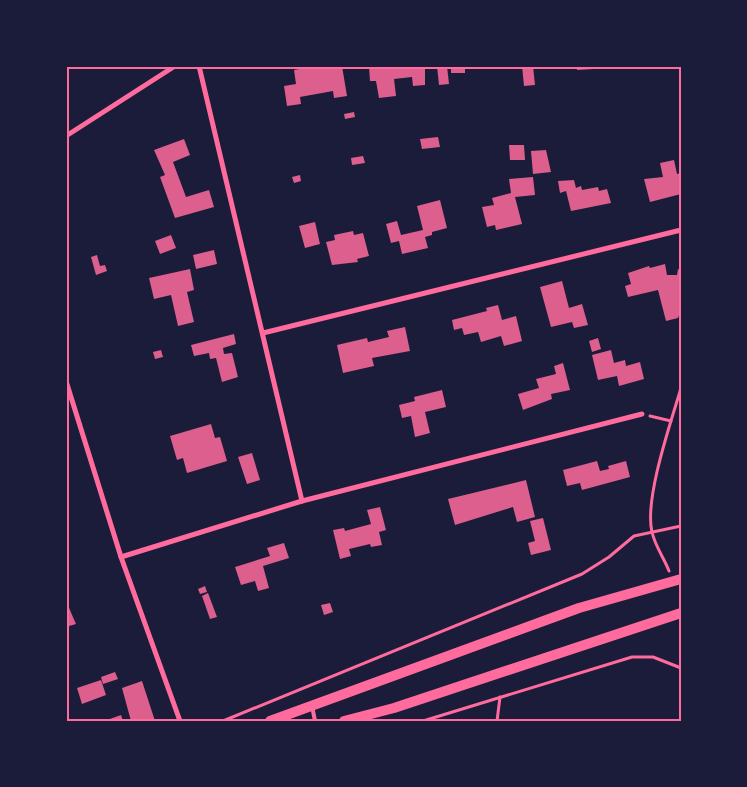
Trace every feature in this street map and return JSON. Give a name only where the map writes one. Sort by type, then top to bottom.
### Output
[{"type":"main road","points":[[270,721],[579,608],[678,580]]},
{"type":"main road","points":[[344,721],[394,708],[681,612]]},
{"type":"street","points":[[66,136],[175,66]]},
{"type":"street","points":[[199,66],[302,501]]},
{"type":"street","points":[[262,333],[681,230]]},
{"type":"street","points":[[66,381],[120,557],[180,721]]},
{"type":"street","points":[[120,557],[302,501],[642,414]]},
{"type":"lane","points":[[312,706],[315,721]]},
{"type":"path","points":[[678,580],[652,531],[655,481],[681,388]]},
{"type":"path","points":[[642,414],[672,421]]},
{"type":"path","points":[[223,721],[582,574],[609,557],[634,536],[681,526]]},
{"type":"path","points":[[423,721],[632,657],[653,657],[681,668]]},
{"type":"path","points":[[497,721],[500,697]]},
{"type":"building","points":[[315,66],[342,66],[347,96],[334,98],[333,91],[300,97],[301,104],[287,106],[284,86],[296,84],[294,70]]},
{"type":"building","points":[[425,66],[425,85],[413,86],[412,77],[394,79],[396,96],[379,98],[376,81],[370,81],[369,67]]},
{"type":"building","points":[[437,66],[447,66],[449,84],[439,85]]},
{"type":"building","points":[[451,66],[465,66],[465,73],[451,73]]},
{"type":"building","points":[[522,66],[533,66],[535,85],[524,86]]},
{"type":"building","points":[[577,66],[594,66],[594,69],[577,70]]},
{"type":"building","points":[[354,112],[355,117],[345,119],[344,114]]},
{"type":"building","points":[[438,137],[440,147],[422,149],[420,139]]},
{"type":"building","points":[[184,139],[190,155],[173,162],[186,197],[209,190],[214,207],[175,218],[160,177],[165,175],[154,150]]},
{"type":"building","points":[[509,145],[524,145],[525,160],[510,160]]},
{"type":"building","points":[[546,150],[551,172],[533,174],[531,151]]},
{"type":"building","points":[[363,156],[365,163],[352,165],[351,158]]},
{"type":"building","points":[[674,160],[677,174],[681,173],[681,194],[650,202],[644,179],[663,177],[660,163]]},
{"type":"building","points":[[300,175],[301,181],[294,183],[292,177]]},
{"type":"building","points":[[533,177],[535,195],[515,197],[522,224],[496,230],[495,225],[487,227],[482,207],[494,205],[492,198],[511,193],[509,179]]},
{"type":"building","points":[[574,180],[576,188],[581,186],[582,190],[598,187],[599,191],[607,189],[611,203],[571,211],[566,191],[560,193],[558,181]]},
{"type":"building","points":[[440,200],[447,228],[432,232],[432,235],[425,237],[428,248],[402,254],[399,241],[391,243],[386,224],[397,221],[401,235],[423,230],[417,206]]},
{"type":"building","points":[[315,222],[320,244],[305,248],[299,226]]},
{"type":"building","points":[[353,231],[354,235],[363,233],[369,256],[357,259],[358,262],[332,265],[326,242],[335,240],[334,235]]},
{"type":"building","points":[[171,235],[176,248],[160,254],[155,241]]},
{"type":"building","points":[[214,250],[217,264],[196,269],[193,255]]},
{"type":"building","points":[[97,255],[100,266],[105,265],[107,271],[96,275],[91,257]]},
{"type":"building","points":[[665,264],[667,275],[677,275],[678,269],[681,270],[681,310],[678,318],[666,321],[658,290],[628,297],[625,286],[631,284],[628,273],[649,266],[650,268]]},
{"type":"building","points":[[190,269],[194,290],[187,292],[194,322],[178,326],[171,295],[154,299],[149,278]]},
{"type":"building","points":[[562,281],[569,308],[582,304],[588,325],[574,328],[572,322],[551,327],[540,287]]},
{"type":"building","points":[[498,305],[502,320],[516,316],[522,341],[504,346],[501,336],[481,342],[478,332],[464,335],[462,328],[454,330],[452,320],[487,311],[486,308]]},
{"type":"building","points":[[405,327],[410,351],[372,358],[374,366],[343,373],[337,345],[367,338],[368,342],[389,337],[387,331]]},
{"type":"building","points":[[234,334],[236,344],[223,348],[224,354],[232,353],[238,377],[222,382],[216,358],[210,359],[209,353],[194,356],[191,345]]},
{"type":"building","points":[[598,338],[601,349],[592,352],[589,341]]},
{"type":"building","points":[[161,350],[163,357],[155,359],[153,352]]},
{"type":"building","points":[[611,350],[614,363],[625,360],[626,366],[640,362],[644,379],[619,386],[617,376],[598,380],[592,355]]},
{"type":"building","points":[[563,363],[570,390],[551,394],[552,399],[523,410],[518,394],[539,388],[536,379],[556,374],[554,366]]},
{"type":"building","points":[[442,390],[446,407],[425,412],[430,433],[415,437],[411,416],[402,418],[399,405],[415,401],[414,397]]},
{"type":"building","points":[[211,424],[215,438],[220,437],[227,461],[187,473],[183,458],[177,460],[170,436]]},
{"type":"building","points":[[252,453],[260,480],[247,484],[238,457]]},
{"type":"building","points":[[597,461],[600,471],[609,469],[608,466],[626,461],[630,477],[582,490],[580,483],[567,486],[563,470]]},
{"type":"building","points":[[526,480],[535,517],[517,522],[513,507],[455,525],[448,499]]},
{"type":"building","points":[[380,507],[386,530],[379,532],[382,545],[371,547],[370,544],[349,549],[351,556],[340,559],[333,530],[344,528],[345,531],[371,524],[367,510]]},
{"type":"building","points":[[543,518],[551,550],[531,555],[528,543],[535,541],[530,521]]},
{"type":"building","points":[[284,543],[289,558],[263,566],[269,588],[258,591],[255,581],[241,585],[235,567],[270,556],[267,548]]},
{"type":"building","points":[[205,586],[207,592],[200,594],[198,589]]},
{"type":"building","points":[[208,593],[217,617],[210,619],[202,596]]},
{"type":"building","points":[[66,601],[76,624],[66,627]]},
{"type":"building","points":[[330,603],[333,612],[324,615],[321,605]]},
{"type":"building","points":[[115,672],[118,679],[103,684],[101,677]]},
{"type":"building","points":[[101,680],[106,695],[82,704],[77,688]]},
{"type":"building","points":[[142,681],[155,721],[131,721],[122,688]]},
{"type":"building","points":[[121,715],[123,721],[107,721],[107,720]]}]
